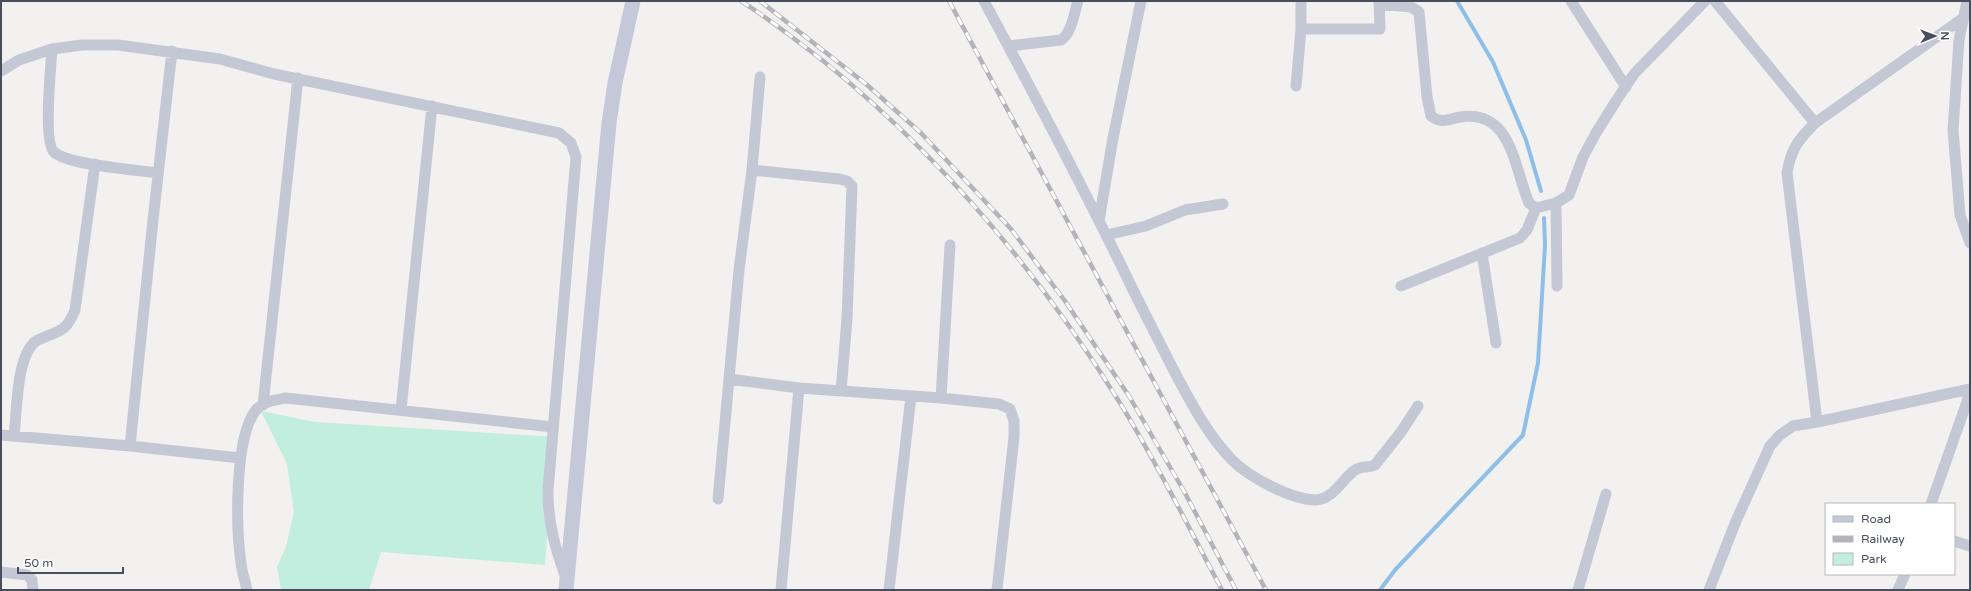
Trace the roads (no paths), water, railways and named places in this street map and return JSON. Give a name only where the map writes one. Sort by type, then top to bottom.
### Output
[{"type":"street","points":[[567,586],[608,136],[615,83],[633,1]]},
{"type":"street","points":[[984,1],[1045,114],[1150,325],[1202,420],[1232,460],[1263,482],[1308,498],[1319,499],[1328,496],[1354,471],[1361,467],[1375,465],[1401,432],[1418,406]]},
{"type":"street","points":[[1008,46],[1061,40],[1067,34],[1071,26],[1078,1]]},
{"type":"street","points":[[1099,222],[1113,138],[1141,1]]},
{"type":"street","points":[[1296,86],[1301,29],[1301,1]]},
{"type":"street","points":[[1571,1],[1626,87]]},
{"type":"street","points":[[1301,29],[1380,29],[1379,2],[1411,7],[1419,12],[1427,97],[1431,116],[1440,121],[1476,117],[1494,123],[1502,133],[1508,146],[1529,203],[1536,208],[1556,203],[1569,195],[1583,157],[1596,133],[1634,74],[1705,1]]},
{"type":"street","points":[[1715,1],[1815,123]]},
{"type":"street","points":[[1966,1],[1962,19],[1953,130],[1960,215],[1970,243]]},
{"type":"street","points":[[1817,422],[1787,173],[1790,156],[1798,140],[1815,123],[1962,19]]},
{"type":"street","points":[[1,71],[19,60],[52,49],[82,45],[118,45],[220,59],[298,78],[559,133],[571,143],[576,156],[548,491],[548,513],[552,536],[567,586]]},
{"type":"street","points":[[52,49],[48,114],[49,144],[53,152],[62,157],[95,164],[158,173]]},
{"type":"street","points":[[130,446],[172,52]]},
{"type":"street","points":[[718,499],[739,270],[752,170],[760,77]]},
{"type":"street","points":[[263,405],[298,78]]},
{"type":"street","points":[[401,410],[432,106]]},
{"type":"street","points":[[14,436],[25,355],[29,348],[37,340],[62,331],[69,323],[75,310],[95,164]]},
{"type":"street","points":[[752,170],[839,179],[846,181],[852,186],[848,311],[841,391]]},
{"type":"street","points":[[1556,203],[1557,286]]},
{"type":"street","points":[[1106,235],[1146,226],[1185,210],[1223,204]]},
{"type":"street","points":[[1401,286],[1520,238],[1526,230],[1536,208]]},
{"type":"street","points":[[941,398],[950,245]]},
{"type":"street","points":[[1482,253],[1496,343]]},
{"type":"street","points":[[729,379],[798,388],[941,398],[999,404],[1005,406],[1012,413],[1014,438],[1011,477],[997,590]]},
{"type":"street","points":[[781,590],[798,388]]},
{"type":"street","points":[[1709,590],[1736,521],[1770,446],[1780,435],[1793,426],[1970,389]]},
{"type":"street","points":[[1931,503],[1970,393]]},
{"type":"street","points":[[889,590],[911,396]]},
{"type":"street","points":[[247,590],[241,563],[238,509],[240,458],[246,430],[256,410],[270,400],[286,398],[553,427]]},
{"type":"street","points":[[1,435],[130,446],[240,458]]},
{"type":"street","points":[[1578,590],[1606,494]]},
{"type":"street","points":[[1955,541],[1970,546]]},
{"type":"street","points":[[1,572],[27,575],[32,580],[33,590]]},
{"type":"street","points":[[1898,590],[1905,575]]},
{"type":"waterway","points":[[1457,1],[1493,62],[1526,140],[1541,191]]},
{"type":"waterway","points":[[1380,590],[1395,570],[1523,435],[1538,363],[1545,245],[1544,218]]},
{"type":"railway","points":[[741,1],[772,22],[822,60],[907,136],[947,176],[1022,263],[1089,355],[1120,403],[1160,472],[1222,590]]},
{"type":"railway","points":[[760,1],[866,84],[921,133],[1011,229],[1065,301],[1129,396],[1185,493],[1236,590]]},
{"type":"railway","points":[[949,1],[1266,590]]}]
